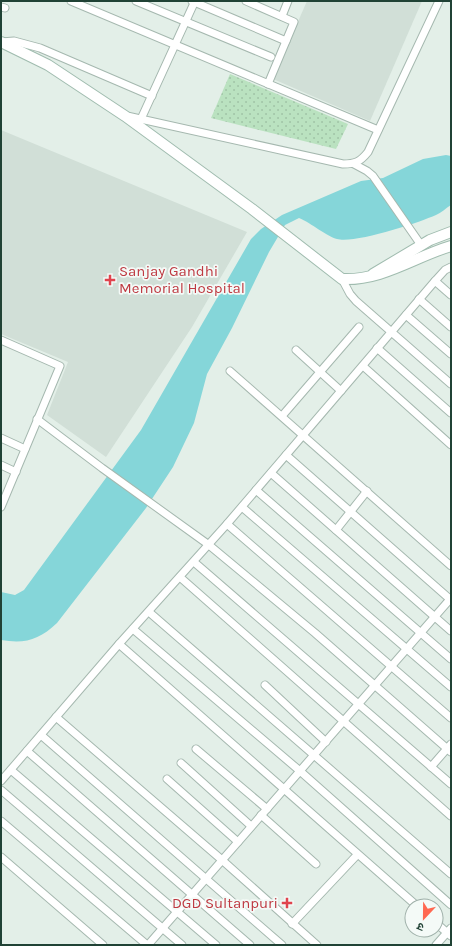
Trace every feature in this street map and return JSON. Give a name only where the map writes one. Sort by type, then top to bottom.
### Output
[{"type":"street","points":[[71,1],[83,3],[175,45],[378,130]]},
{"type":"street","points":[[136,1],[271,57]]},
{"type":"street","points":[[141,119],[194,1],[286,41]]},
{"type":"street","points":[[246,1],[294,22],[268,84]]},
{"type":"street","points":[[282,16],[288,1]]},
{"type":"street","points":[[354,164],[361,160],[368,152],[439,1]]},
{"type":"street","points":[[1,42],[14,41],[40,48],[152,96]]},
{"type":"street","points":[[1,42],[48,65],[125,116],[252,209],[342,279],[350,294],[451,384]]},
{"type":"street","points":[[125,116],[343,164],[354,164],[373,176],[421,245]]},
{"type":"street","points":[[369,276],[421,245],[451,232]]},
{"type":"street","points":[[342,279],[389,272],[433,251],[451,246]]},
{"type":"street","points":[[1,782],[119,644],[242,507],[435,281],[445,270],[451,267]]},
{"type":"street","points":[[435,281],[451,295]]},
{"type":"street","points":[[419,300],[451,326]]},
{"type":"street","points":[[406,315],[451,354]]},
{"type":"street","points":[[282,416],[319,371],[359,327]]},
{"type":"street","points":[[1,340],[60,366],[16,472],[4,492],[1,507]]},
{"type":"street","points":[[377,348],[451,413]]},
{"type":"street","points":[[296,350],[341,391]]},
{"type":"street","points":[[363,366],[451,445]]},
{"type":"street","points":[[230,371],[451,566]]},
{"type":"street","points":[[37,419],[209,545],[450,748],[431,767]]},
{"type":"street","points":[[1,438],[25,449]]},
{"type":"street","points":[[1,821],[147,945],[451,599],[286,455]]},
{"type":"street","points":[[1,465],[16,472]]},
{"type":"street","points":[[271,473],[451,631]]},
{"type":"street","points":[[256,490],[451,659]]},
{"type":"street","points":[[336,530],[366,491]]},
{"type":"street","points":[[242,507],[451,686]]},
{"type":"street","points":[[227,524],[451,718]]},
{"type":"street","points":[[194,562],[451,784]]},
{"type":"street","points":[[180,577],[451,816]]},
{"type":"street","points":[[149,612],[451,874]]},
{"type":"street","points":[[133,629],[300,771],[451,905]]},
{"type":"street","points":[[119,644],[408,898]]},
{"type":"street","points":[[265,685],[326,742]]},
{"type":"street","points":[[56,717],[222,860],[317,945]]},
{"type":"street","points":[[41,735],[282,945]]},
{"type":"street","points":[[196,749],[267,809]]},
{"type":"street","points":[[27,751],[250,945]]},
{"type":"street","points":[[181,763],[251,826]]},
{"type":"street","points":[[11,770],[216,945]]},
{"type":"street","points":[[167,780],[238,842]]},
{"type":"street","points":[[1,790],[182,945]]},
{"type":"street","points":[[261,815],[316,864]]},
{"type":"street","points":[[292,924],[357,855]]},
{"type":"street","points":[[1,857],[103,945]]},
{"type":"street","points":[[436,945],[450,932]]},
{"type":"shaded area","points":[[307,1],[422,1],[370,121],[273,79]]},
{"type":"shaded area","name":"Sanjay Gandhi Memorial Hospital","points":[[1,130],[247,232],[192,327],[106,457],[47,415],[68,362],[1,334]]},
{"type":"green space","points":[[230,74],[348,124],[336,149],[211,118]]},
{"type":"water","points":[[446,155],[451,156],[451,205],[436,215],[386,232],[345,240],[333,238],[299,218],[285,225],[269,252],[232,328],[207,374],[194,423],[173,467],[146,508],[57,623],[38,637],[25,641],[1,640],[1,592],[15,595],[24,590],[141,430],[251,239],[261,229],[282,215],[361,181],[383,178],[423,159]]},
{"type":"place","name":"Sanjay Gandhi Memorial Hospital","points":[[110,280]]},
{"type":"place","name":"DGD Sultanpuri","points":[[287,903]]}]
